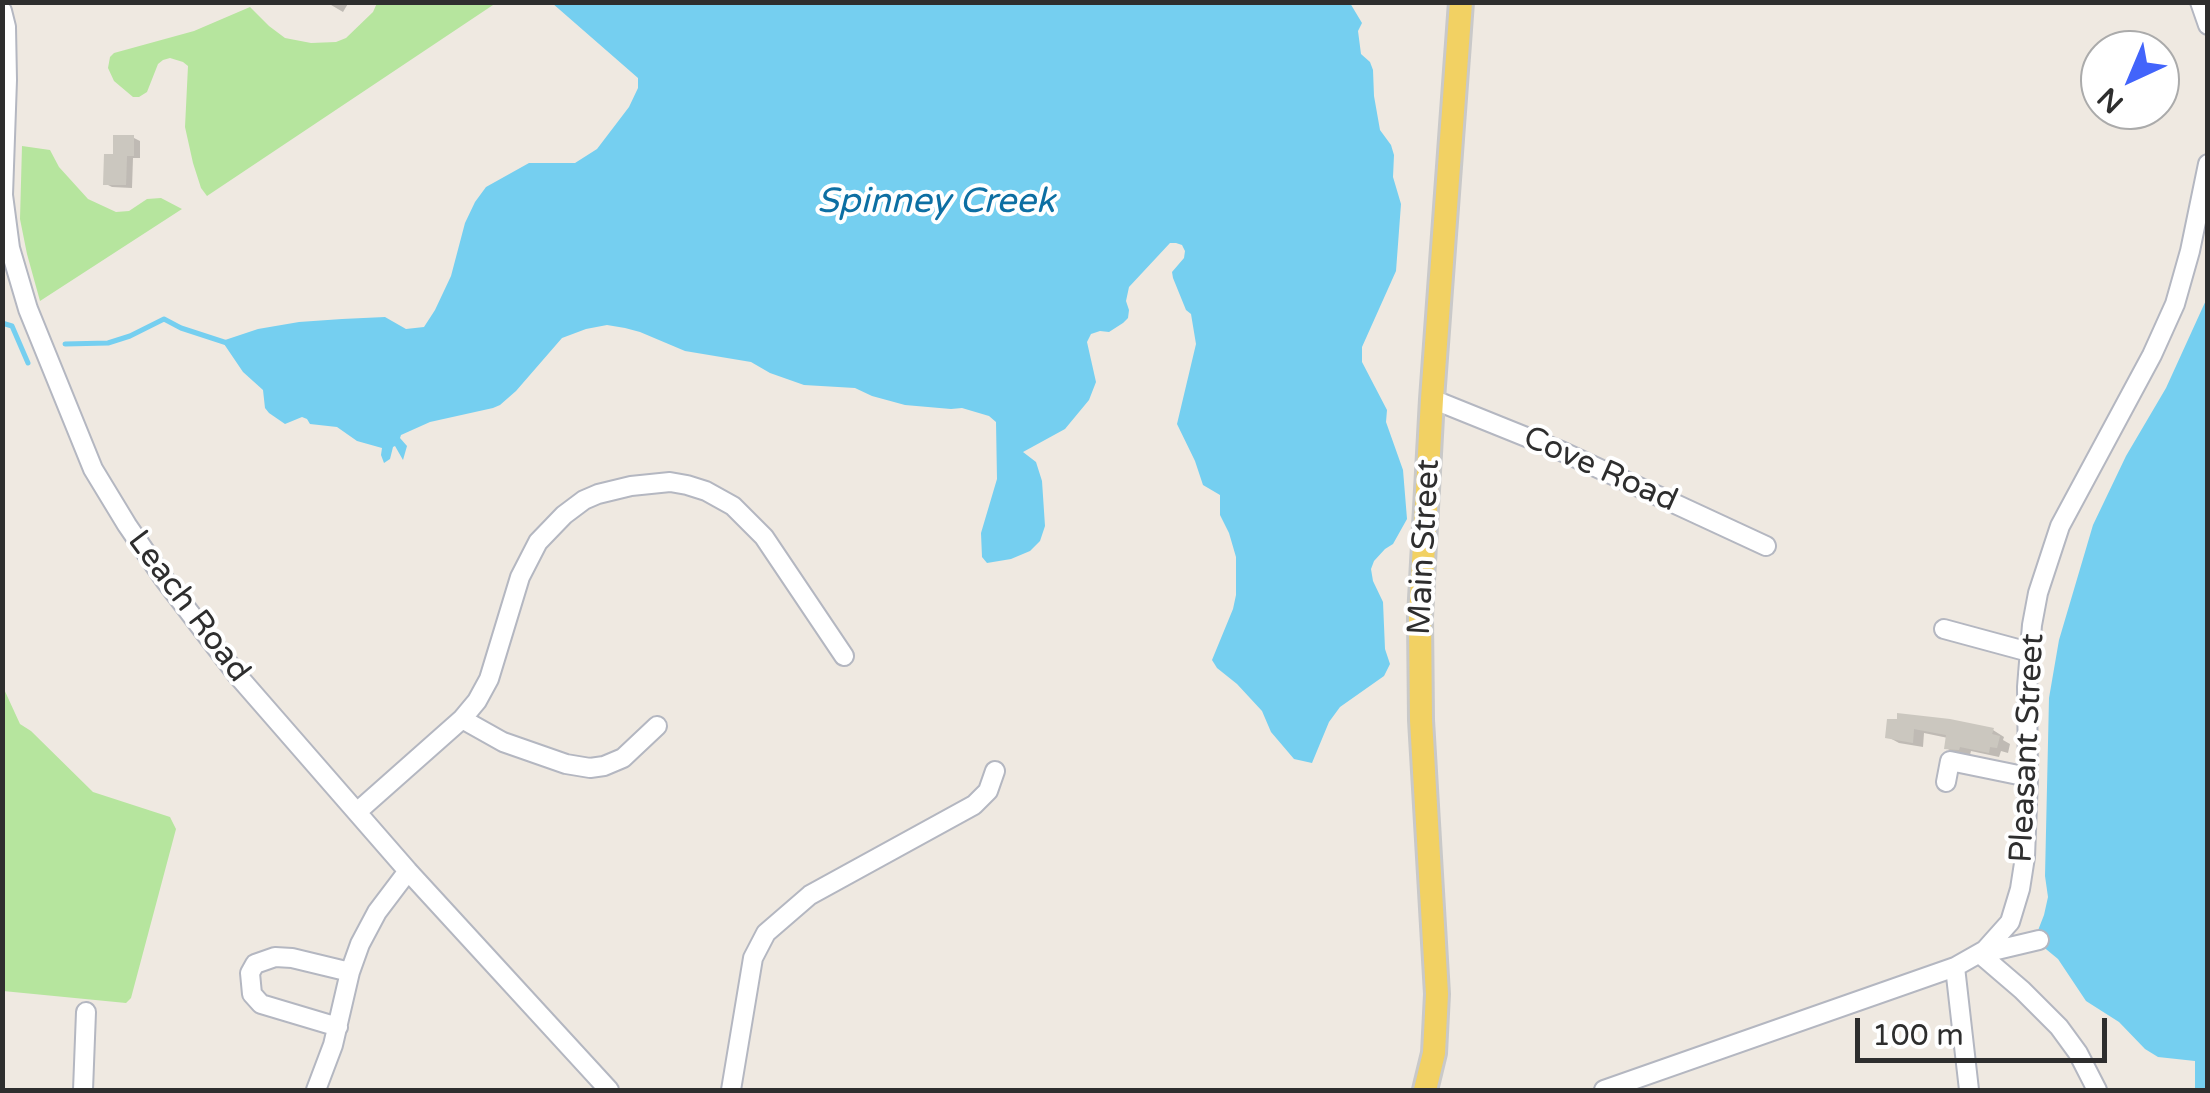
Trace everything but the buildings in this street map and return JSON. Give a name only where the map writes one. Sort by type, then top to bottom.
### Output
[{"type":"main road","name":"Main Street","points":[[1425,1090],[1434,1053],[1437,1005],[1420,663],[1432,400],[1461,2]]},
{"type":"street","points":[[2200,2],[2208,25]]},
{"type":"street","name":"Leach Road","points":[[2,11],[7,80],[3,195],[10,248],[28,308],[92,469],[202,631],[408,871],[609,1090]]},
{"type":"street","name":"Pleasant Street","points":[[1608,1090],[1955,966],[1980,954],[2005,928],[2016,904],[2025,857],[2029,652],[2038,593],[2060,526],[2152,355],[2175,304],[2208,164]]},
{"type":"street","name":"Cove Road","points":[[1432,400],[1562,450],[1766,546]]},
{"type":"street","points":[[357,812],[462,719],[477,700],[489,679],[520,577],[538,542],[553,524],[584,500],[614,489],[670,482],[687,484],[733,506],[764,537],[844,656]]},
{"type":"street","points":[[1944,629],[2029,652]]},
{"type":"street","points":[[462,719],[503,742],[566,764],[590,768],[623,758],[657,726]]},
{"type":"street","points":[[1946,782],[1950,761],[2028,777]]},
{"type":"street","points":[[731,1090],[753,958],[766,933],[810,895],[974,806],[988,791],[995,771]]},
{"type":"street","points":[[316,1090],[327,1066],[350,972],[367,930],[408,871]]},
{"type":"street","points":[[1980,954],[2039,940]]},
{"type":"street","points":[[1980,954],[2059,1027],[2078,1052],[2097,1090]]},
{"type":"street","points":[[338,1027],[262,1004],[252,994],[250,973],[255,964],[274,958],[292,958],[350,972]]},
{"type":"street","points":[[1955,966],[1969,1090]]},
{"type":"street","points":[[83,1090],[86,1012]]},
{"type":"green space","points":[[377,3],[496,3],[207,196],[193,163],[185,127],[188,66],[170,58],[163,60],[147,92],[139,97],[133,97],[114,81],[108,68],[114,53],[194,31],[250,7],[285,38],[336,42],[346,38]]},
{"type":"green space","points":[[22,146],[50,150],[59,167],[88,199],[116,212],[129,211],[147,199],[161,198],[182,209],[40,301],[20,219]]},
{"type":"green space","points":[[3,687],[20,724],[93,792],[170,817],[176,829],[131,998],[126,1003],[3,991]]},
{"type":"water","name":"Spinney Creek","points":[[552,3],[1350,3],[1362,23],[1358,31],[1361,54],[1373,70],[1380,130],[1394,155],[1393,177],[1401,204],[1396,271],[1362,347],[1362,362],[1387,410],[1386,422],[1403,470],[1407,519],[1393,544],[1374,561],[1371,569],[1383,602],[1385,649],[1390,664],[1384,676],[1340,707],[1329,722],[1312,763],[1294,759],[1271,732],[1262,711],[1212,660],[1233,609],[1236,557],[1220,515],[1220,495],[1203,485],[1177,424],[1196,344],[1191,314],[1172,272],[1184,258],[1182,245],[1170,243],[1129,287],[1128,318],[1123,323],[1109,332],[1091,334],[1087,342],[1096,382],[1089,400],[1065,429],[1023,452],[1036,462],[1042,481],[1045,526],[1040,541],[1030,551],[1011,559],[987,563],[982,557],[981,533],[997,479],[996,422],[989,416],[962,408],[905,405],[855,388],[804,385],[751,362],[685,351],[625,328],[607,325],[562,338],[500,405],[430,422],[401,435],[407,446],[403,460],[395,446],[384,463],[382,448],[357,441],[337,427],[310,424],[302,417],[285,424],[269,413],[263,390],[243,372],[222,341],[258,329],[342,319],[385,317],[406,329],[424,327],[451,276],[465,223],[486,187],[529,163],[575,163],[597,149],[629,107],[638,78]]},
{"type":"water","points":[[2207,298],[2207,1090],[2193,1090],[2195,1061],[2158,1057],[2145,1049],[2119,1022],[2086,1001],[2058,959],[2041,945],[2037,933],[2048,897],[2045,876],[2049,698],[2059,640],[2093,525],[2126,456],[2166,388]]},
{"type":"waterway","name":"Spinney Creek","points":[[65,344],[108,343],[164,319],[227,343]]},
{"type":"waterway","name":"Spinney Creek","points":[[2,323],[12,326],[28,363]]}]
